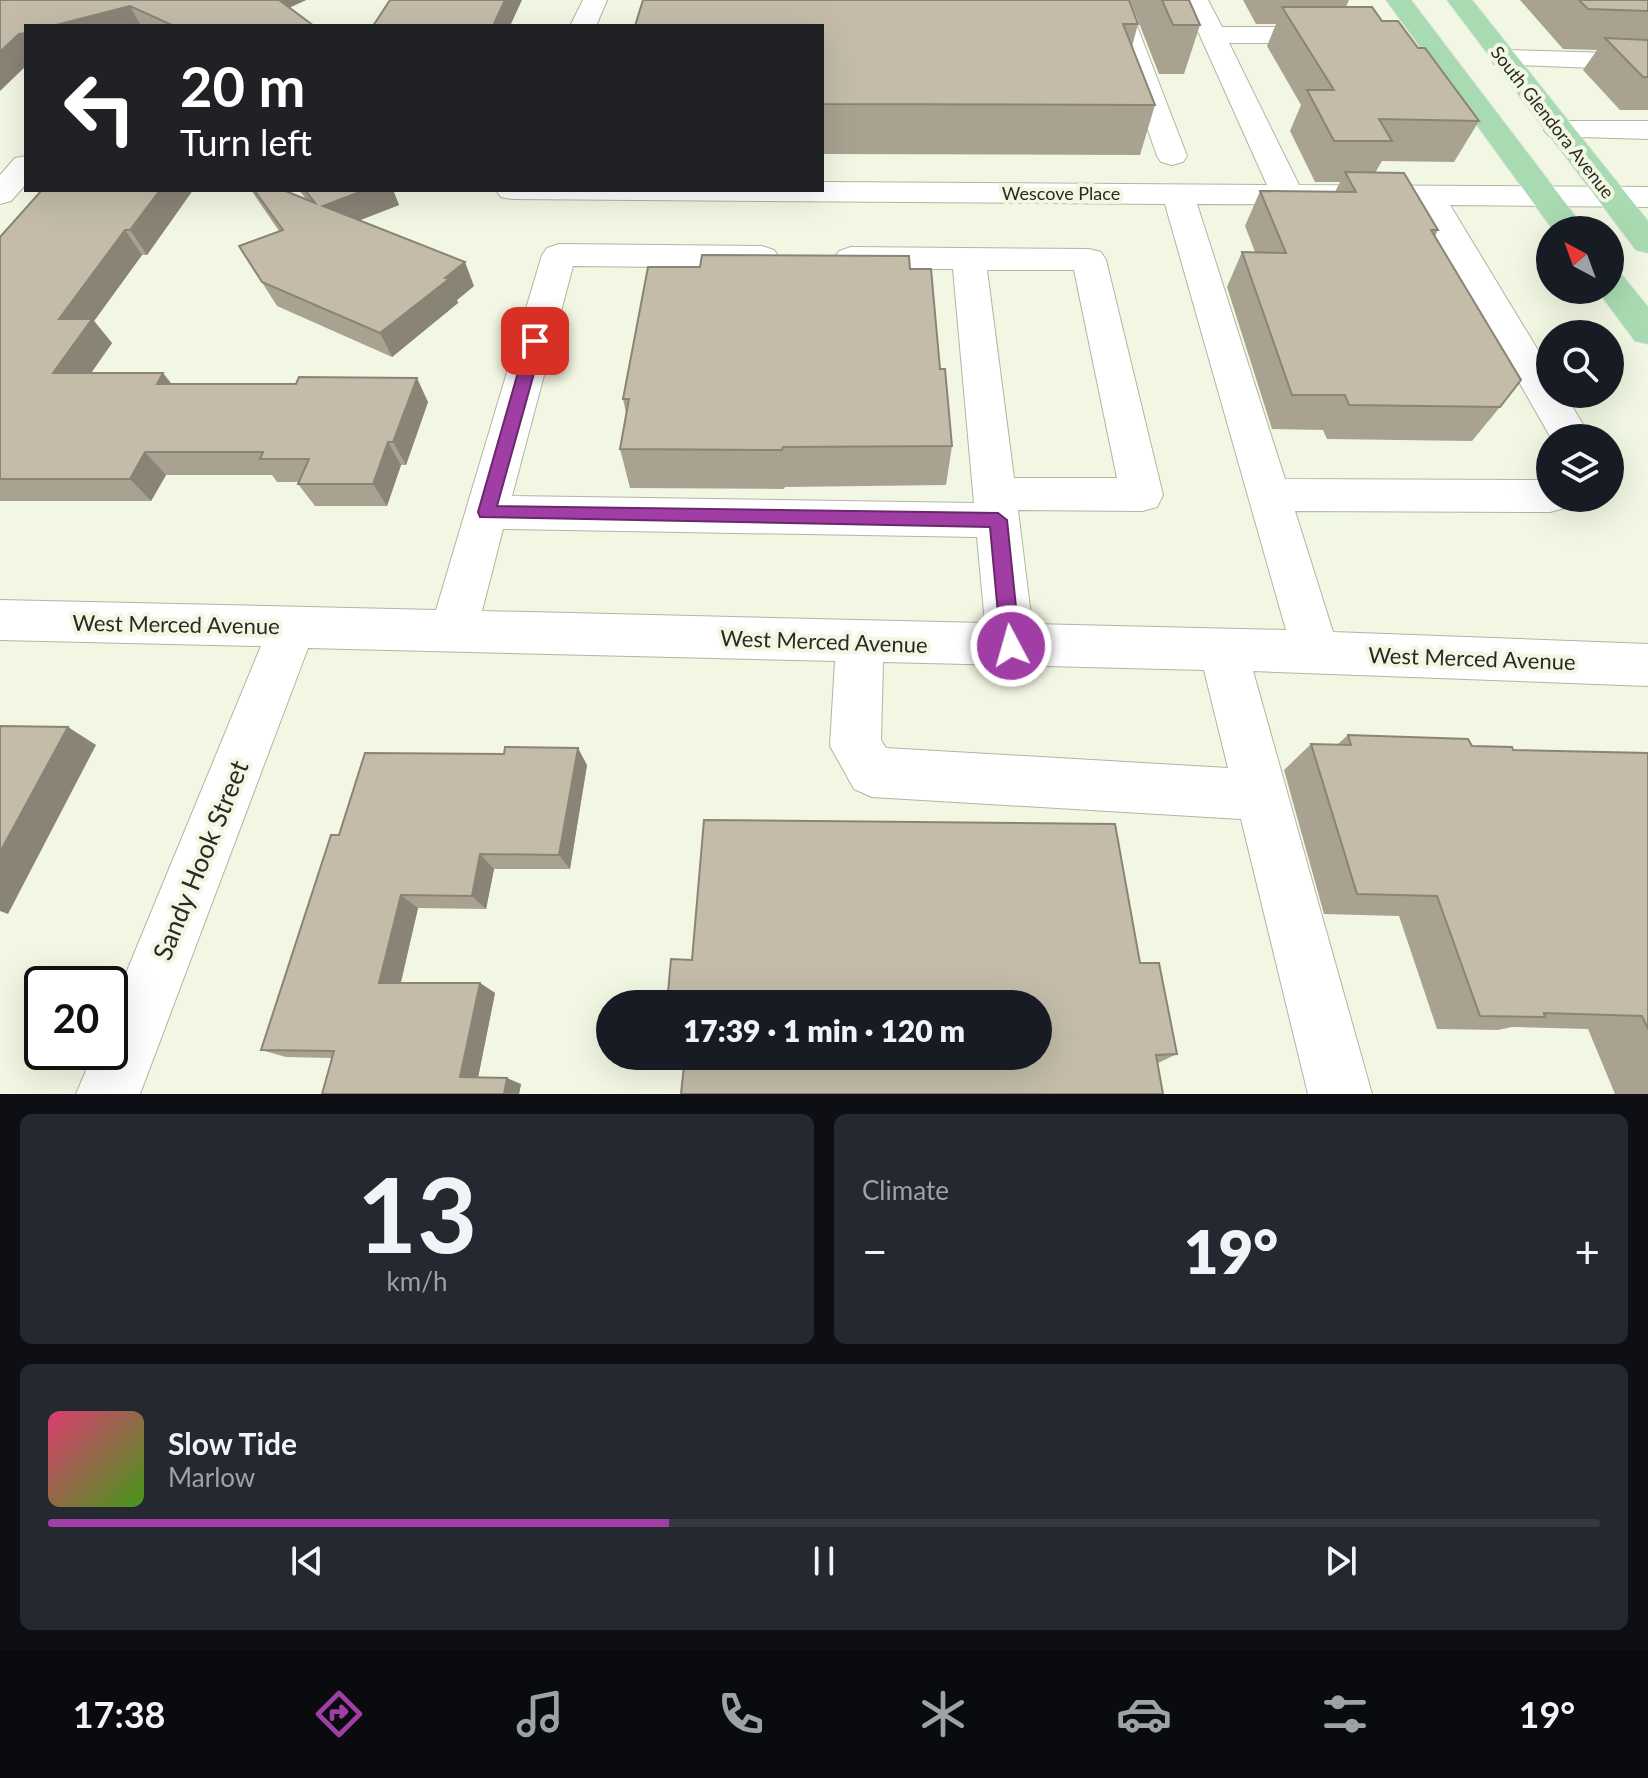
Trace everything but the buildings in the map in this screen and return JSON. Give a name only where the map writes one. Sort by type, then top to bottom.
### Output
[{"type":"main road","points":[[1398,0],[1559,216]]},
{"type":"main road","name":"South Glendora Avenue","points":[[1459,0],[1648,243]]},
{"type":"main road","points":[[1624,301],[1648,332]]},
{"type":"street","points":[[584,24],[595,0]]},
{"type":"street","points":[[1115,0],[1175,175],[1316,652]]},
{"type":"street","points":[[1196,0],[1287,194]]},
{"type":"street","points":[[1213,35],[1363,36]]},
{"type":"street","points":[[1393,36],[1425,36]]},
{"type":"street","points":[[1504,58],[1648,62]]},
{"type":"street","points":[[1559,130],[1648,130]]},
{"type":"street","points":[[0,194],[24,167]]},
{"type":"street","name":"Wescove Place","points":[[824,184],[1175,175],[1287,194],[1648,197]]},
{"type":"street","points":[[453,631],[577,192]]},
{"type":"street","points":[[1428,195],[1563,424]]},
{"type":"street","points":[[487,512],[997,507],[1142,495],[1089,260],[559,255]]},
{"type":"street","points":[[969,259],[1011,646]]},
{"type":"street","points":[[1268,495],[1536,496]]},
{"type":"street","name":"West Merced Avenue","points":[[0,620],[1316,652],[1648,665]]},
{"type":"street","name":"Sandy Hook Street","points":[[108,1094],[292,627]]},
{"type":"street","points":[[860,642],[855,746],[872,772],[1261,795]]},
{"type":"street","points":[[1223,651],[1340,1094]]},
{"type":"route","points":[[535,341],[487,512],[998,520],[1011,646]]}]
